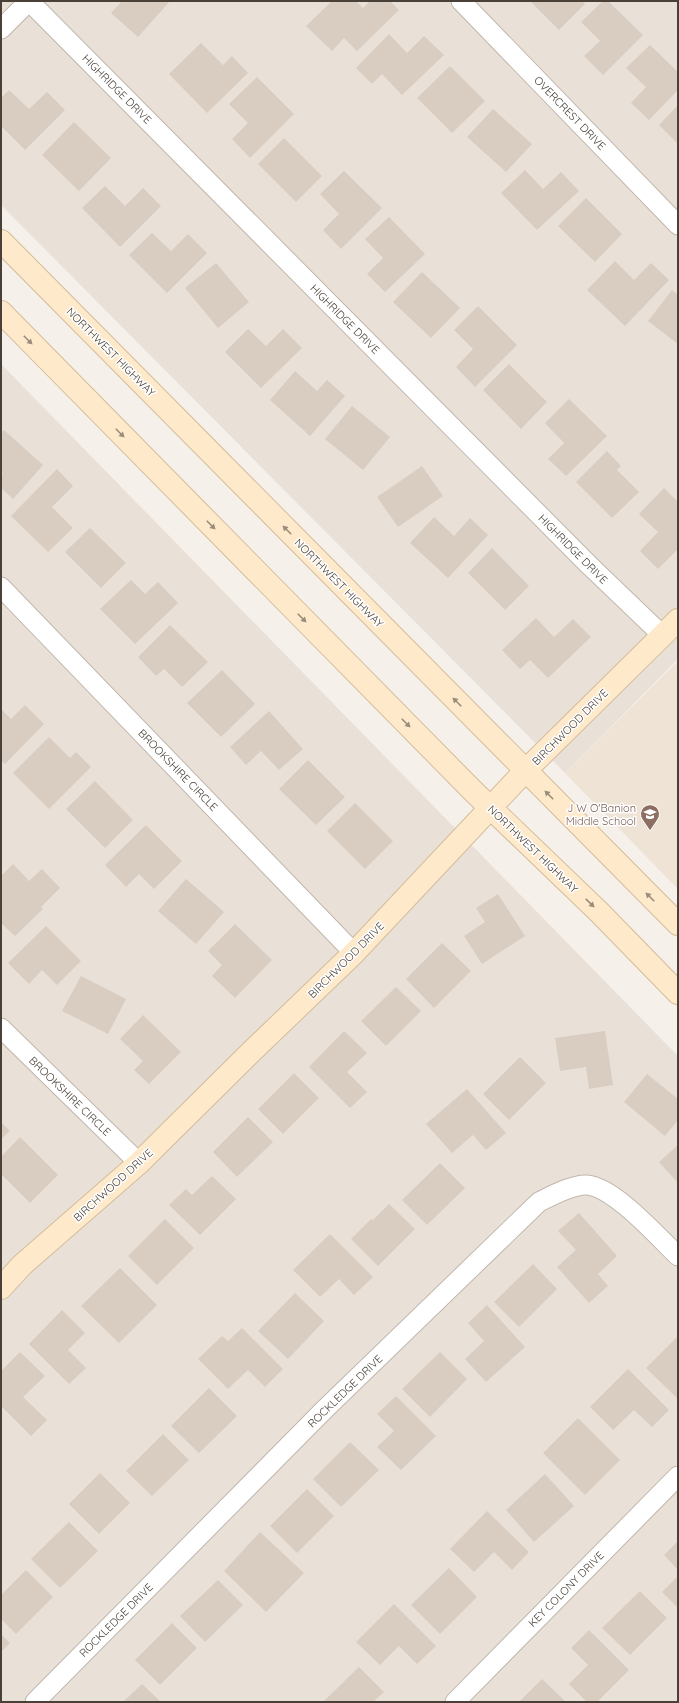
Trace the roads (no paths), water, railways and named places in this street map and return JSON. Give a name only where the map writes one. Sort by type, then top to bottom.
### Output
[{"type":"main road","name":"NORTHWEST HIGHWAY","points":[[1,240],[678,924]]},
{"type":"main road","name":"NORTHWEST HIGHWAY","points":[[1,312],[491,808],[599,912],[678,992]]},
{"type":"main road","name":"BIRCHWOOD DRIVE","points":[[1,1288],[22,1266],[139,1163],[354,953],[525,771],[678,620]]},
{"type":"street","points":[[1,28],[29,1]]},
{"type":"street","name":"HIGHRIDGE DRIVE","points":[[29,1],[583,560],[662,635]]},
{"type":"street","name":"OVERCREST DRIVE","points":[[461,1],[678,225]]},
{"type":"street","name":"BROOKSHIRE CIRCLE","points":[[1,586],[354,953]]},
{"type":"street","name":"BROOKSHIRE CIRCLE","points":[[1,1028],[139,1163]]},
{"type":"street","name":"ROCKLEDGE DRIVE","points":[[35,1702],[324,1410],[539,1202],[563,1190],[587,1185],[602,1190],[618,1199],[678,1256]]},
{"type":"street","name":"KEY COLONY DRIVE","points":[[455,1702],[678,1476]]},
{"type":"place","name":"J W O'Banion Middle School","points":[[650,831]]}]
